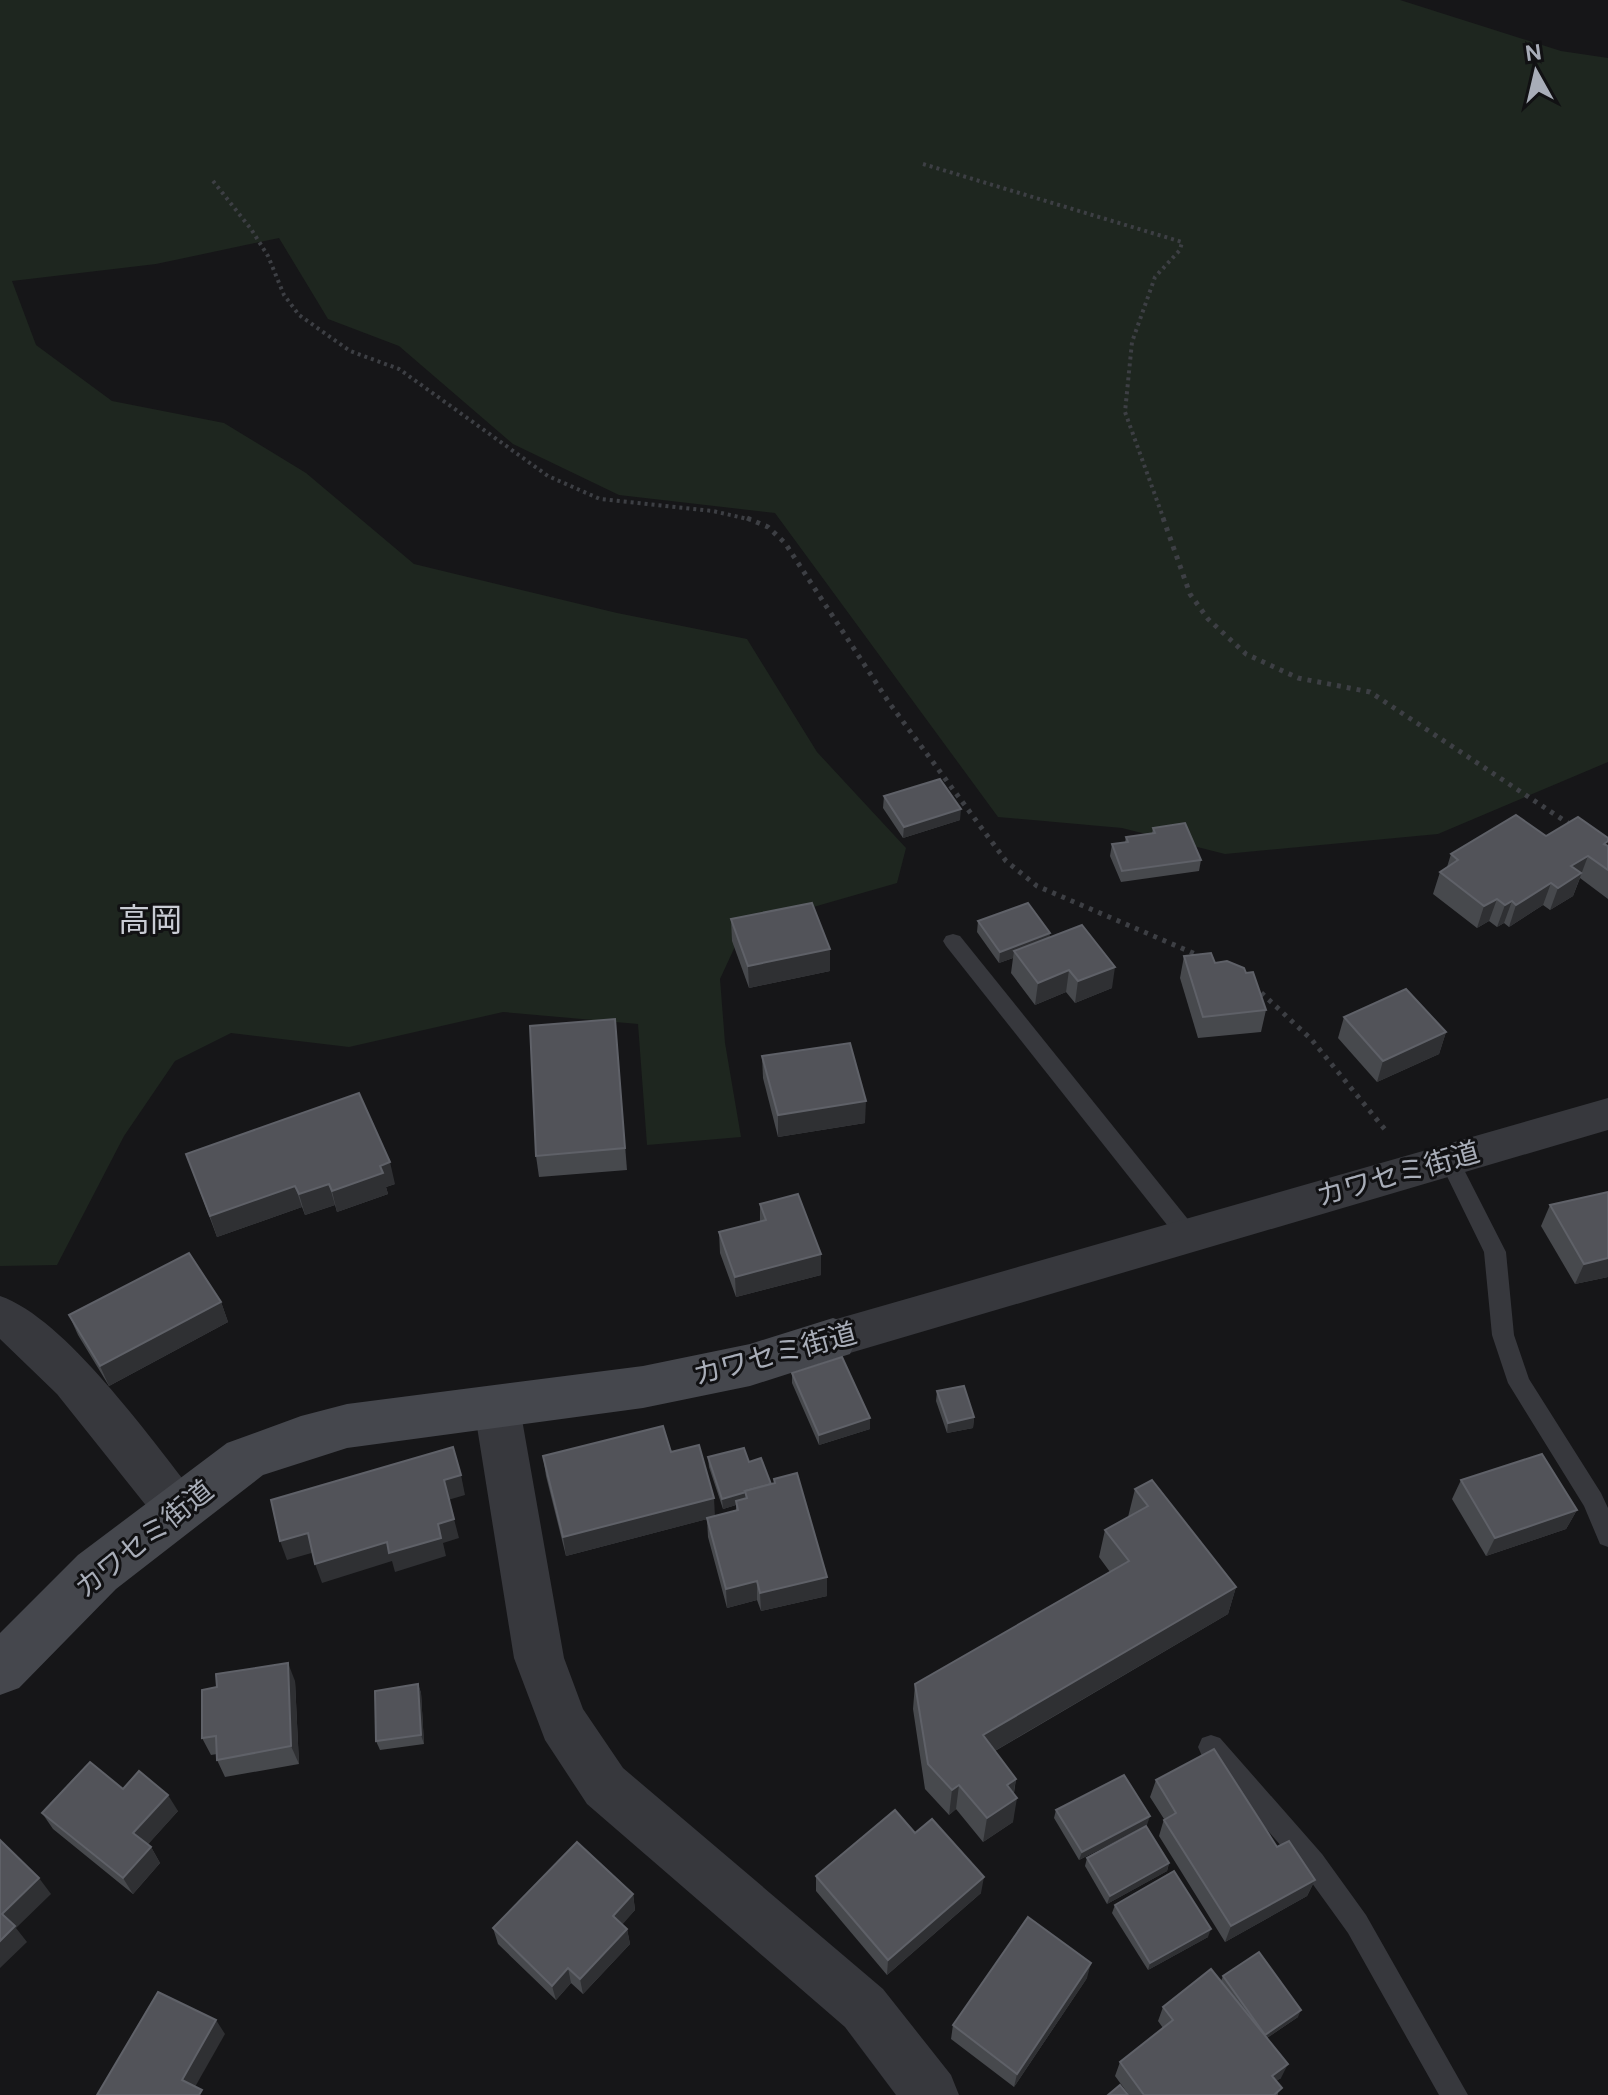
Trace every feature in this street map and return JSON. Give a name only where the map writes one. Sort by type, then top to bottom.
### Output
[{"type":"street","name":"カワセミ街道","points":[[0,1670],[97,1572],[177,1508],[245,1459],[301,1438],[347,1426],[659,1384],[750,1365],[1187,1234],[1608,1114]]},
{"type":"street","points":[[0,1314],[23,1330],[96,1405],[177,1508]]},
{"type":"street","points":[[497,1408],[539,1658],[563,1723],[605,1786],[864,2008],[931,2095]]},
{"type":"lane","points":[[953,941],[1187,1234]]},
{"type":"lane","points":[[1434,1164],[1495,1252],[1503,1335],[1519,1383],[1593,1500],[1608,1536]]},
{"type":"lane","points":[[1211,1747],[1313,1863],[1357,1924],[1454,2095]]},
{"type":"path","points":[[923,164],[1182,242],[1180,250],[1155,277],[1132,342],[1125,412],[1190,594],[1208,619],[1246,654],[1298,678],[1370,692],[1582,832]]},
{"type":"path","points":[[213,181],[251,229],[268,256],[284,295],[299,315],[350,351],[399,369],[548,476],[600,499],[713,511],[745,517],[768,527],[785,543],[809,576],[890,704],[1006,861],[1037,886],[1201,957]]},
{"type":"path","points":[[1249,983],[1261,990],[1434,1164]]},
{"type":"shaded area","points":[[0,0],[1400,0],[1561,51],[1608,58],[1608,762],[1438,834],[1225,854],[1122,828],[998,817],[775,513],[619,495],[513,444],[399,346],[328,319],[279,238],[156,264],[12,281],[36,345],[112,401],[224,423],[306,473],[414,564],[617,613],[747,639],[817,752],[906,848],[897,883],[744,927],[720,979],[725,1043],[741,1137],[647,1145],[638,1024],[503,1012],[349,1047],[231,1033],[175,1061],[124,1136],[57,1265],[0,1266]]},
{"type":"building","points":[[940,779],[961,809],[904,827],[884,796]]},
{"type":"building","points":[[1516,815],[1546,836],[1578,817],[1608,838],[1604,844],[1608,846],[1608,870],[1588,856],[1571,866],[1581,873],[1558,888],[1551,883],[1516,905],[1512,901],[1505,905],[1497,899],[1484,906],[1440,872],[1458,860],[1451,854]]},
{"type":"building","points":[[1185,823],[1201,860],[1122,871],[1112,844],[1128,842],[1126,837],[1155,833],[1153,828]]},
{"type":"building","points":[[812,903],[830,949],[748,966],[731,919]]},
{"type":"building","points":[[1028,903],[1050,933],[1000,952],[978,921]]},
{"type":"building","points":[[1082,925],[1115,967],[1078,981],[1069,970],[1038,983],[1014,951]]},
{"type":"building","points":[[1211,953],[1215,963],[1227,961],[1244,968],[1246,973],[1253,972],[1266,1010],[1203,1017],[1184,956]]},
{"type":"building","points":[[1406,989],[1446,1032],[1383,1061],[1344,1017]]},
{"type":"building","points":[[615,1019],[625,1148],[536,1156],[530,1026]]},
{"type":"building","points":[[850,1043],[866,1101],[778,1115],[762,1056]]},
{"type":"building","points":[[359,1093],[390,1162],[380,1166],[383,1173],[332,1191],[329,1184],[299,1194],[295,1186],[210,1216],[186,1154]]},
{"type":"building","points":[[1608,1192],[1608,1258],[1584,1264],[1550,1205]]},
{"type":"building","points":[[798,1194],[821,1254],[735,1277],[719,1232],[766,1220],[760,1204]]},
{"type":"building","points":[[189,1253],[221,1302],[100,1366],[69,1315]]},
{"type":"building","points":[[842,1357],[870,1418],[819,1435],[792,1373]]},
{"type":"building","points":[[964,1386],[974,1417],[948,1423],[937,1391]]},
{"type":"building","points":[[663,1426],[671,1452],[699,1445],[714,1498],[563,1537],[543,1456]]},
{"type":"building","points":[[453,1447],[461,1475],[444,1480],[454,1519],[438,1524],[441,1538],[389,1553],[387,1542],[315,1564],[308,1533],[280,1541],[271,1500]]},
{"type":"building","points":[[744,1448],[749,1462],[761,1458],[771,1484],[722,1499],[708,1457]]},
{"type":"building","points":[[1542,1454],[1577,1510],[1495,1538],[1461,1480]]},
{"type":"building","points":[[797,1473],[827,1577],[760,1593],[757,1581],[726,1589],[707,1518],[738,1510],[736,1501],[747,1498],[745,1491]]},
{"type":"building","points":[[1152,1480],[1236,1587],[983,1735],[1016,1779],[1007,1785],[1017,1798],[987,1818],[959,1785],[952,1790],[928,1764],[915,1684],[1129,1561],[1105,1530],[1148,1506],[1135,1489]]},
{"type":"building","points":[[288,1663],[291,1746],[217,1760],[216,1736],[202,1738],[202,1690],[217,1687],[216,1674]]},
{"type":"building","points":[[418,1684],[421,1735],[376,1741],[375,1691]]},
{"type":"building","points":[[1214,1749],[1277,1847],[1289,1841],[1315,1880],[1231,1926],[1164,1820],[1176,1813],[1156,1780]]},
{"type":"building","points":[[90,1762],[123,1789],[139,1771],[168,1795],[133,1833],[151,1847],[123,1878],[42,1813]]},
{"type":"building","points":[[1124,1775],[1150,1816],[1082,1852],[1056,1810]]},
{"type":"building","points":[[895,1810],[915,1833],[932,1819],[984,1877],[888,1960],[816,1876]]},
{"type":"building","points":[[1146,1826],[1169,1863],[1110,1896],[1087,1858]]},
{"type":"building","points":[[0,1840],[39,1878],[2,1914],[15,1926],[0,1941]]},
{"type":"building","points":[[577,1842],[633,1894],[613,1916],[627,1929],[580,1979],[568,1968],[552,1986],[493,1928]]},
{"type":"building","points":[[1174,1871],[1211,1929],[1150,1963],[1115,1905]]},
{"type":"building","points":[[1028,1917],[1091,1963],[1017,2074],[953,2025]]},
{"type":"building","points":[[1259,1952],[1301,2010],[1265,2035],[1223,1976]]},
{"type":"building","points":[[1211,1969],[1288,2064],[1272,2076],[1282,2088],[1274,2095],[1144,2095],[1120,2062],[1173,2020],[1163,2007]]},
{"type":"building","points":[[158,1992],[216,2020],[182,2080],[202,2090],[199,2095],[97,2095]]},
{"type":"building","points":[[1120,2085],[1128,2095],[1108,2095]]},
{"type":"district","name":"高岡","points":[[150,920]]}]
